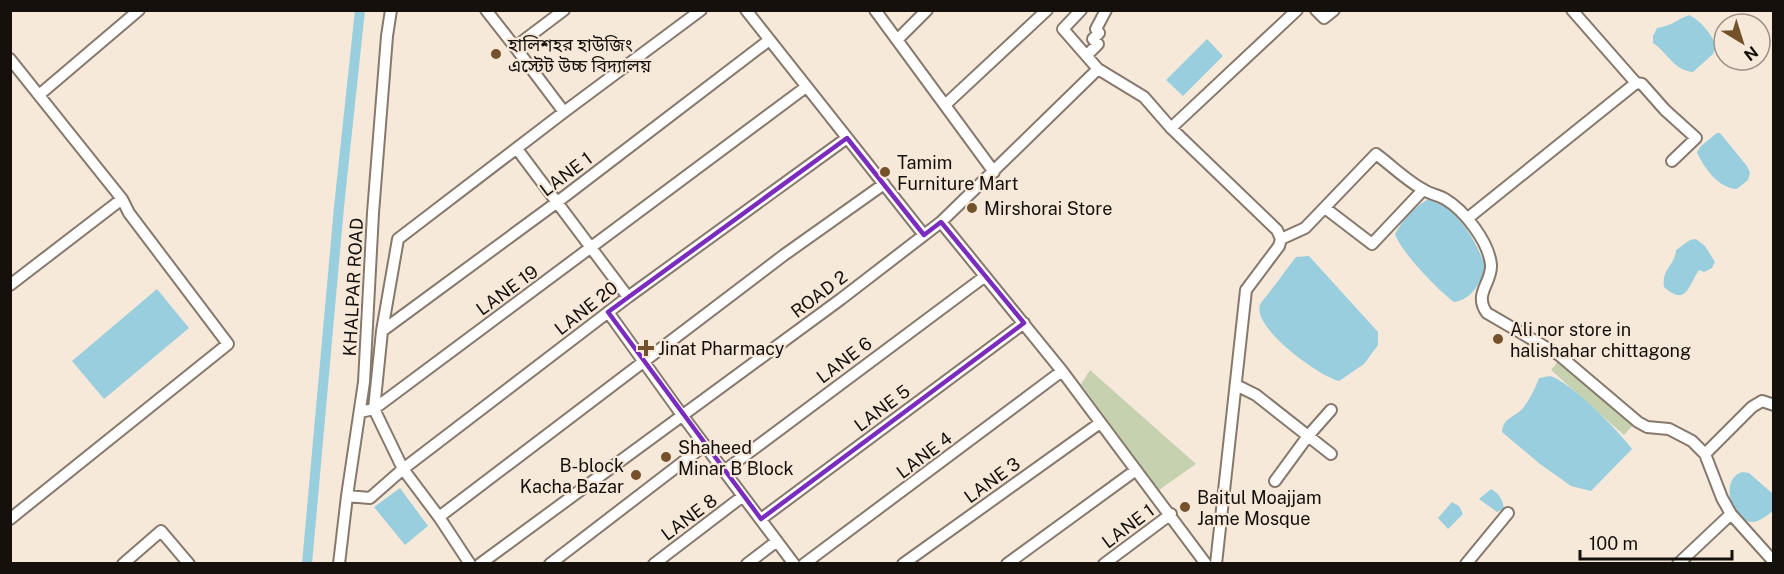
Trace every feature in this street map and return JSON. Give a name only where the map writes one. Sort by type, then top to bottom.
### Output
[{"type":"street","points":[[39,95],[139,10]]},
{"type":"street","name":"KHALPAR ROAD","points":[[339,564],[364,382],[373,213],[391,10]]},
{"type":"street","points":[[486,10],[564,112]]},
{"type":"street","points":[[514,47],[564,10]]},
{"type":"street","points":[[470,564],[404,470],[374,409],[382,331],[398,238],[701,10]]},
{"type":"street","points":[[874,10],[994,172]]},
{"type":"street","points":[[897,40],[927,10]]},
{"type":"street","points":[[945,105],[1047,10]]},
{"type":"street","points":[[1081,10],[1063,29],[1098,69],[1144,97],[1171,128],[1277,230],[1281,239],[1279,246],[1246,290],[1216,564]]},
{"type":"street","points":[[1087,55],[1098,44],[1093,39],[1099,33],[1096,29],[1106,10]]},
{"type":"street","points":[[1171,128],[1297,10]]},
{"type":"street","points":[[1316,10],[1324,18],[1334,10]]},
{"type":"street","points":[[1572,10],[1636,83],[1642,84],[1665,110],[1696,138],[1672,160]]},
{"type":"street","points":[[750,12],[768,41],[924,235]]},
{"type":"street","name":"LANE 1","points":[[382,331],[556,203],[768,41]]},
{"type":"street","points":[[10,59],[122,199],[129,213],[228,344],[10,519]]},
{"type":"street","name":"ROAD 2","points":[[480,564],[841,299],[941,222],[1098,69]]},
{"type":"street","points":[[1468,218],[1636,83]]},
{"type":"street","name":"LANE 19","points":[[374,409],[806,87]]},
{"type":"street","name":"LANE 20","points":[[347,496],[370,498],[628,297],[847,138]]},
{"type":"street","points":[[517,149],[628,297]]},
{"type":"street","points":[[1281,239],[1305,228],[1376,154],[1423,189],[1446,200],[1468,218],[1485,244],[1491,266],[1482,293],[1482,306],[1487,313],[1559,355],[1638,422],[1647,427],[1669,429],[1692,441],[1706,454],[1722,498],[1731,514],[1773,562]]},
{"type":"street","points":[[439,517],[784,255],[884,184]]},
{"type":"street","points":[[1325,208],[1372,244],[1423,189]]},
{"type":"street","points":[[10,285],[122,199]]},
{"type":"street","points":[[941,222],[1062,371],[1171,514],[1206,564]]},
{"type":"street","name":"LANE 6","points":[[724,471],[984,277]]},
{"type":"street","points":[[609,312],[643,362],[794,564]]},
{"type":"street","name":"LANE 5","points":[[760,519],[1024,323]]},
{"type":"street","name":"LANE 4","points":[[804,564],[1062,371]]},
{"type":"street","points":[[1236,386],[1256,395],[1331,454]]},
{"type":"street","points":[[1706,454],[1752,407],[1762,401],[1773,405]]},
{"type":"street","points":[[360,412],[374,409]]},
{"type":"street","points":[[1275,481],[1308,436],[1331,410]]},
{"type":"street","name":"LANE 3","points":[[903,564],[1100,423]]},
{"type":"street","points":[[550,564],[705,445]]},
{"type":"street","points":[[1007,564],[1136,470]]},
{"type":"street","name":"LANE 8","points":[[654,564],[743,496]]},
{"type":"street","points":[[1466,564],[1508,513]]},
{"type":"street","name":"LANE 1","points":[[1104,564],[1171,514]]},
{"type":"street","points":[[1678,564],[1731,514]]},
{"type":"street","points":[[123,564],[161,531],[189,564]]},
{"type":"street","points":[[747,564],[777,541]]},
{"type":"highlighted area","points":[[847,138],[924,235],[941,222],[1024,323],[761,519],[608,312]]},
{"type":"green space","points":[[1561,358],[1636,422],[1624,435],[1551,370]]},
{"type":"green space","points":[[1090,370],[1196,464],[1159,490],[1081,384]]},
{"type":"water","points":[[1689,15],[1705,28],[1712,39],[1712,55],[1693,72],[1680,68],[1653,43],[1653,36],[1657,28]]},
{"type":"water","points":[[1207,39],[1223,56],[1183,96],[1166,80]]},
{"type":"water","points":[[1717,133],[1720,133],[1750,173],[1748,180],[1737,189],[1718,181],[1703,164],[1697,152]]},
{"type":"water","points":[[1432,197],[1450,210],[1465,228],[1486,268],[1474,290],[1460,301],[1454,302],[1430,280],[1404,251],[1395,234],[1410,213]]},
{"type":"water","points":[[1696,239],[1705,246],[1715,262],[1712,268],[1704,272],[1699,270],[1689,288],[1682,295],[1672,293],[1664,287],[1664,276],[1676,250],[1690,240]]},
{"type":"water","points":[[1309,256],[1378,332],[1378,345],[1364,364],[1339,381],[1317,370],[1289,350],[1266,326],[1260,315],[1261,303],[1296,257]]},
{"type":"water","points":[[157,289],[189,328],[104,399],[72,361]]},
{"type":"water","points":[[1550,376],[1570,387],[1616,430],[1632,449],[1591,491],[1571,486],[1502,432],[1507,420],[1526,405],[1539,378]]},
{"type":"water","points":[[1742,472],[1749,473],[1773,494],[1773,511],[1755,522],[1745,520],[1738,515],[1730,500],[1731,483],[1735,476]]},
{"type":"water","points":[[400,488],[428,526],[405,545],[374,507]]},
{"type":"water","points":[[1491,489],[1500,497],[1504,509],[1497,512],[1479,499]]},
{"type":"water","points":[[1452,502],[1459,506],[1463,514],[1448,529],[1438,518]]},
{"type":"waterway","points":[[307,564],[339,207],[360,10]]},
{"type":"place","name":"হালিশহর হাউজিং এস্টেট উচ্চ বিদ্যালয়","points":[[496,54]]},
{"type":"place","name":"Tamim Furniture Mart","points":[[885,172]]},
{"type":"place","name":"Mirshorai Store","points":[[972,208]]},
{"type":"place","name":"Ali nor store in halishahar chittagong","points":[[1498,339]]},
{"type":"place","name":"Jinat Pharmacy","points":[[646,348]]},
{"type":"place","name":"Shaheed Minar B Block","points":[[666,457]]},
{"type":"place","name":"B-block Kacha Bazar","points":[[636,475]]},
{"type":"place","name":"Baitul Moajjam Jame Mosque","points":[[1185,507]]}]
